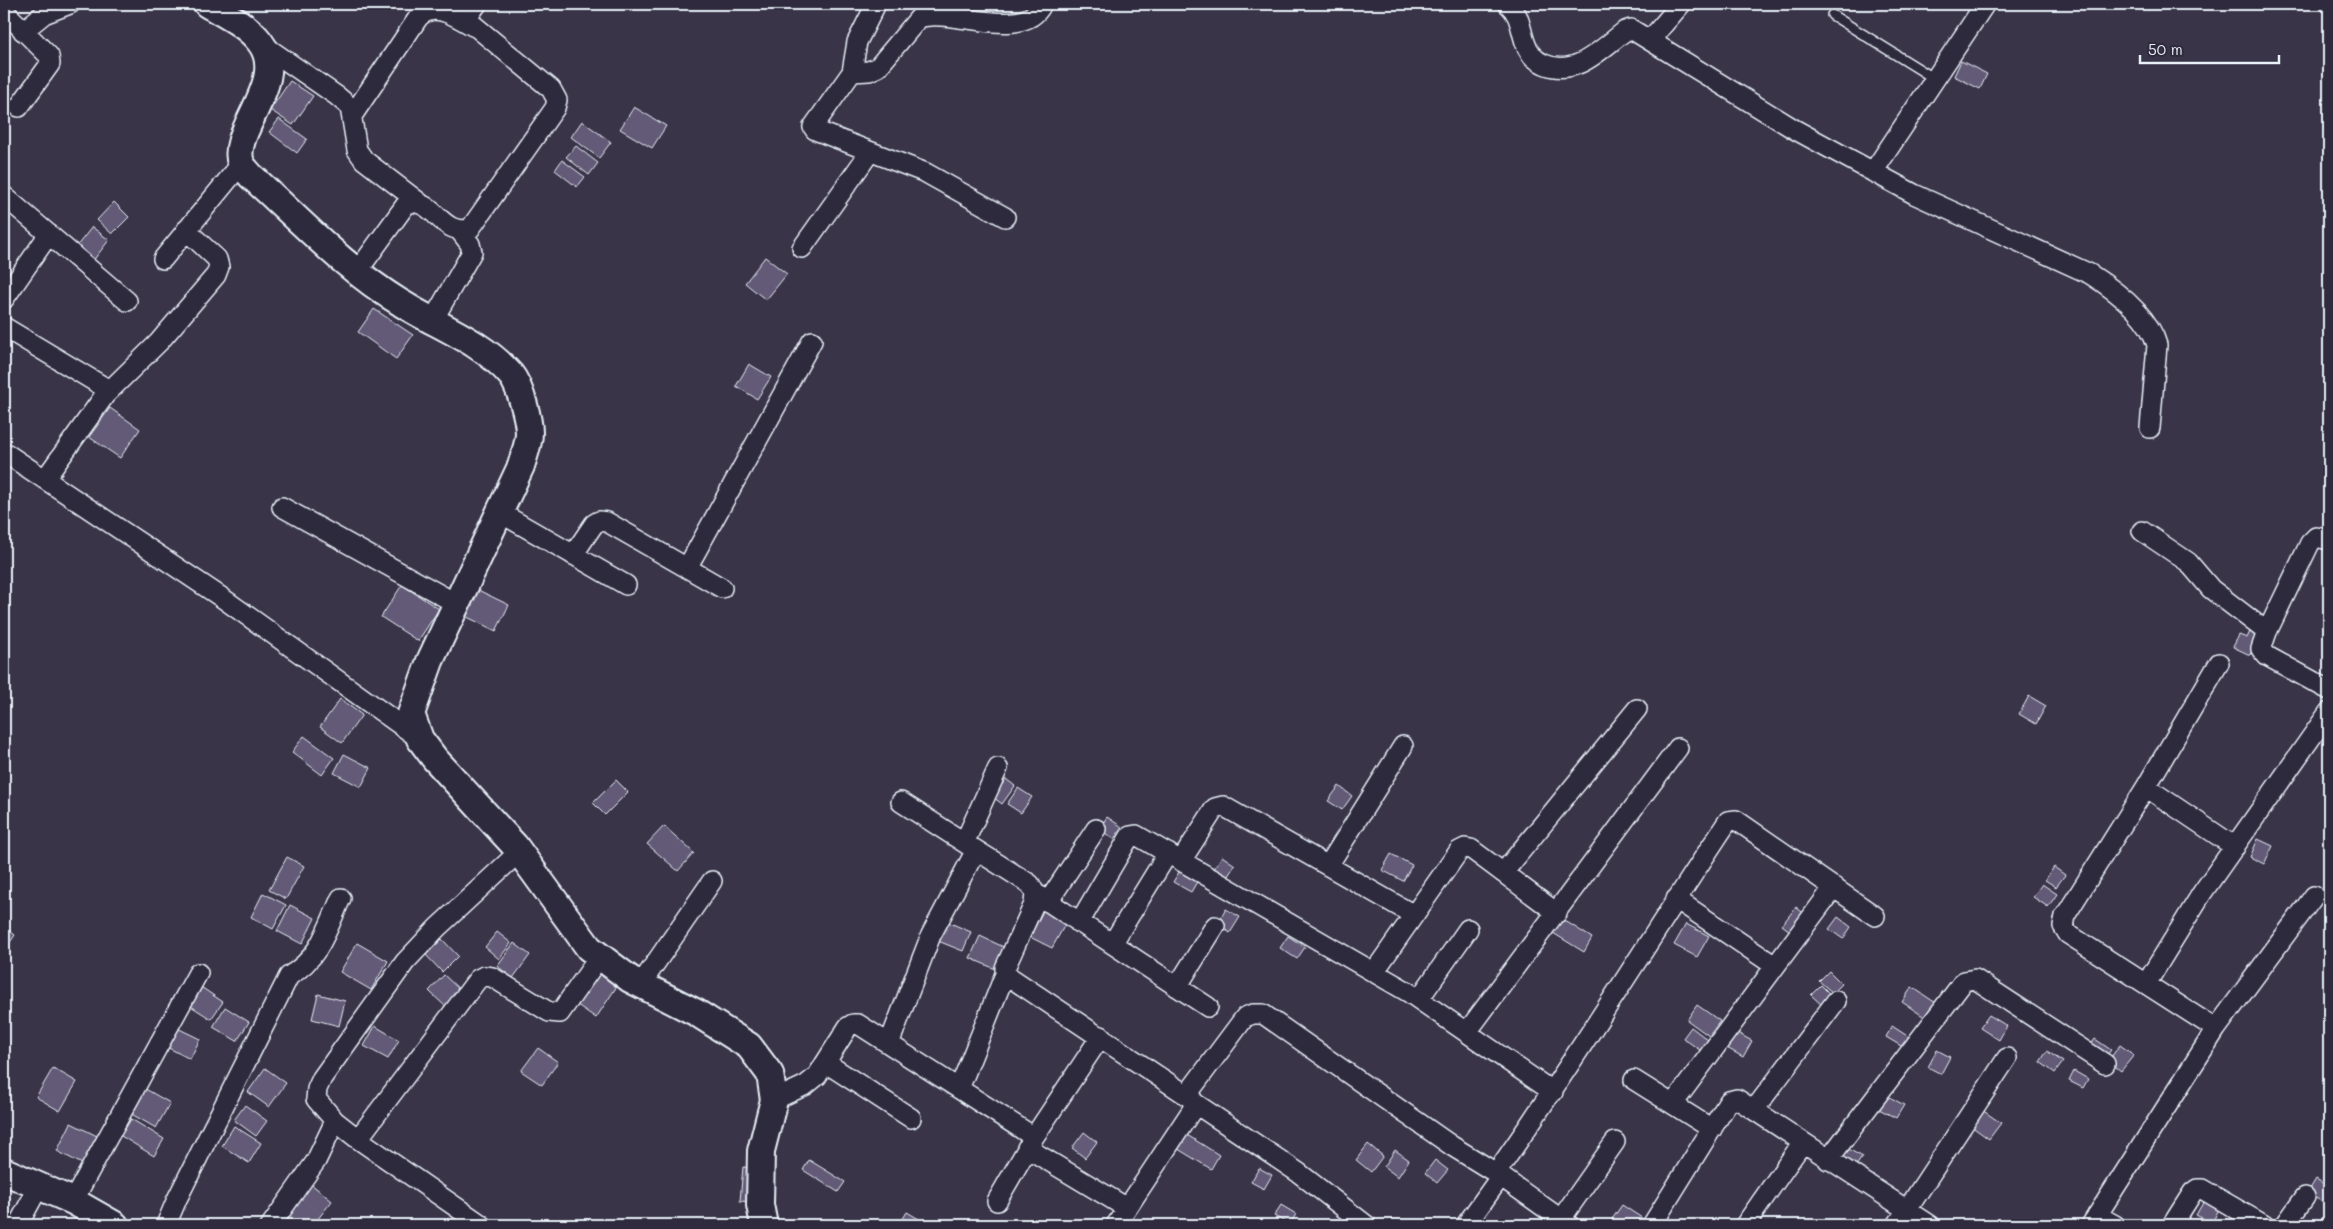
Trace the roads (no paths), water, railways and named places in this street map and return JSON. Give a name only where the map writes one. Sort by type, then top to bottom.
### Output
[{"type":"street","points":[[23,31],[44,14],[70,4]]},
{"type":"street","points":[[207,4],[250,30],[262,44],[350,107],[354,141],[361,155],[449,228],[460,232],[470,244],[472,252],[433,320]]},
{"type":"street","points":[[460,232],[470,230],[475,225],[550,116],[556,100],[551,89],[470,22],[469,15],[477,4]]},
{"type":"street","points":[[876,4],[857,42],[852,72],[814,127],[816,130],[926,173],[1005,217]]},
{"type":"street","points":[[852,72],[869,71],[878,67],[918,18],[934,15],[997,23],[1022,21],[1033,16],[1042,4]]},
{"type":"street","points":[[1508,4],[1518,16],[1528,52],[1536,60],[1558,68],[1571,68],[1582,64],[1625,31],[1631,29],[1785,124],[1914,194],[2090,274],[2122,298],[2154,334],[2157,345],[2150,428]]},
{"type":"street","points":[[1650,40],[1681,4]]},
{"type":"street","points":[[1873,172],[1985,4]]},
{"type":"street","points":[[4,10],[49,56],[50,64],[19,107]]},
{"type":"street","points":[[352,116],[425,10],[446,10],[475,27]]},
{"type":"street","points":[[262,44],[269,67],[266,83],[241,145],[241,164],[251,176],[357,272],[401,303],[489,354],[512,377],[523,403],[529,433],[521,466],[430,661],[411,714],[420,739]]},
{"type":"street","points":[[802,248],[870,152]]},
{"type":"street","points":[[163,259],[241,164]]},
{"type":"street","points":[[4,196],[127,301]]},
{"type":"street","points":[[357,272],[407,203],[420,203]]},
{"type":"street","points":[[45,479],[109,390],[159,342],[216,275],[219,267],[217,258],[186,230]]},
{"type":"street","points":[[4,299],[49,234]]},
{"type":"street","points":[[4,326],[109,390]]},
{"type":"street","points":[[687,568],[812,341]]},
{"type":"street","points":[[6,459],[45,479],[221,597],[420,739],[519,852],[590,948],[630,979],[697,1013],[748,1046],[770,1074],[774,1100],[761,1150],[760,1205],[764,1225]]},
{"type":"street","points":[[282,506],[457,604]]},
{"type":"street","points":[[499,512],[626,585]]},
{"type":"street","points":[[573,555],[594,524],[600,521],[607,522],[722,588]]},
{"type":"street","points":[[2142,531],[2188,562],[2211,589],[2267,632]]},
{"type":"street","points":[[2329,540],[2316,537],[2310,542],[2262,645],[2264,653],[2329,690]]},
{"type":"street","points":[[2216,1029],[2068,934],[2063,926],[2066,916],[2146,788],[2220,663]]},
{"type":"street","points":[[1503,873],[1637,709]]},
{"type":"street","points":[[2146,984],[2202,893],[2329,712]]},
{"type":"street","points":[[1328,866],[1403,746]]},
{"type":"street","points":[[1467,1032],[1678,748]]},
{"type":"street","points":[[889,1044],[930,935],[972,847],[968,832],[998,768]]},
{"type":"street","points":[[2146,788],[2235,847]]},
{"type":"street","points":[[901,802],[1030,884],[1042,898],[1208,1007]]},
{"type":"street","points":[[1112,944],[1174,857],[1219,806],[1223,806],[1414,915]]},
{"type":"street","points":[[1466,1225],[1728,821],[1736,820],[1875,916]]},
{"type":"street","points":[[959,1089],[1005,974],[1005,968],[1034,904],[1042,898],[1096,829]]},
{"type":"street","points":[[1080,923],[1130,836],[1136,835],[1419,999],[1553,1092]]},
{"type":"street","points":[[1374,972],[1459,851],[1465,848],[1471,849],[1557,913]]},
{"type":"street","points":[[472,1222],[335,1121],[316,1100],[317,1089],[322,1078],[405,962],[437,928],[519,852]]},
{"type":"street","points":[[640,984],[712,882]]},
{"type":"street","points":[[1673,1104],[1834,887]]},
{"type":"street","points":[[2115,1225],[2094,1220],[2216,1029],[2314,896]]},
{"type":"street","points":[[166,1225],[177,1199],[289,976],[311,960],[341,898]]},
{"type":"street","points":[[1676,899],[1775,966]]},
{"type":"street","points":[[1177,987],[1215,926]]},
{"type":"street","points":[[1419,999],[1468,928]]},
{"type":"street","points":[[358,1139],[478,979],[484,976],[492,976],[549,1012],[560,1013],[600,956]]},
{"type":"street","points":[[73,1201],[198,972]]},
{"type":"street","points":[[1005,974],[1101,1036],[1299,1173],[1366,1225]]},
{"type":"street","points":[[1828,1160],[1964,981],[1969,978],[1975,979],[2105,1064]]},
{"type":"street","points":[[1754,1110],[1836,1001]]},
{"type":"street","points":[[1116,1225],[1192,1100],[1192,1088],[1245,1017],[1253,1014],[1263,1014],[1452,1146],[1498,1174],[1565,1222],[1616,1142]]},
{"type":"street","points":[[774,1100],[806,1085],[816,1076],[848,1027],[858,1024],[959,1089],[1031,1142],[1127,1208]]},
{"type":"street","points":[[997,1200],[1031,1142],[1101,1036]]},
{"type":"street","points":[[1902,1218],[2007,1058]]},
{"type":"street","points":[[826,1063],[912,1118]]},
{"type":"street","points":[[1634,1080],[1712,1129]]},
{"type":"street","points":[[1652,1225],[1732,1099],[1737,1099],[1828,1160],[1902,1218],[1930,1225]]},
{"type":"street","points":[[271,1225],[316,1161],[335,1121]]},
{"type":"street","points":[[1745,1225],[1803,1142]]},
{"type":"street","points":[[4,1171],[73,1201],[115,1225]]},
{"type":"street","points":[[18,1225],[39,1186]]},
{"type":"street","points":[[2172,1225],[2193,1192],[2197,1189],[2202,1189],[2264,1225]]},
{"type":"street","points":[[2286,1225],[2305,1197]]},
{"type":"lane","points":[[1832,15],[1935,79]]}]
